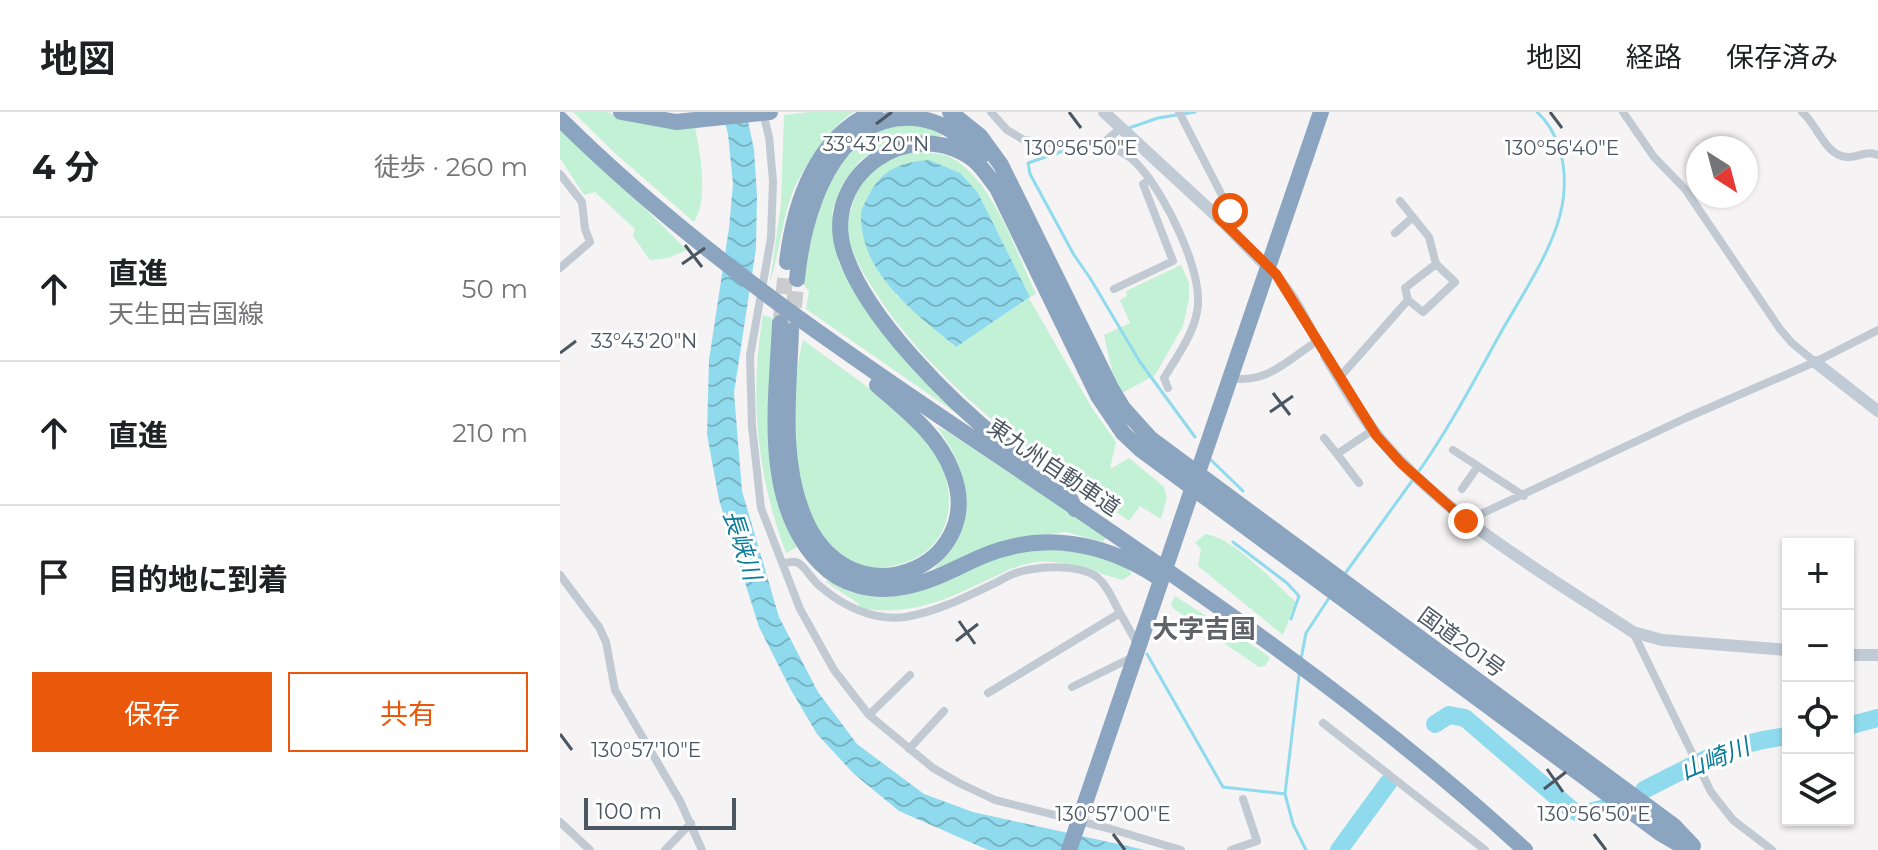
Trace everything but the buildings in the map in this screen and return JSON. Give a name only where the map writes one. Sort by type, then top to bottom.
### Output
[{"type":"highway","points":[[621,112],[654,120],[698,122],[770,112]]},
{"type":"highway","points":[[875,112],[843,132],[808,179],[790,238],[791,275],[813,199],[837,157],[867,129],[900,118],[943,125],[967,142],[997,188],[1067,336],[1111,416],[1140,449],[1195,482]]},
{"type":"highway","points":[[950,112],[980,136],[1001,165],[1094,356],[1123,408],[1195,482]]},
{"type":"highway","points":[[1069,850],[1321,112]]},
{"type":"highway","name":"東九州自動車道","points":[[560,119],[690,236],[772,301],[1075,509],[1145,562]]},
{"type":"highway","points":[[997,188],[983,170],[960,152],[943,145],[924,143],[897,148],[866,164],[853,179],[840,214],[839,233],[853,274],[887,326],[975,417],[1004,443],[1063,486],[1075,509]]},
{"type":"highway","points":[[815,332],[916,419],[944,454],[957,483],[957,514],[947,539],[929,560],[902,574],[866,575],[836,562],[813,536],[795,493],[789,443],[786,327],[776,421],[779,473],[784,497],[791,519],[812,555],[842,580],[879,590],[902,588],[928,581],[1018,544],[1047,540],[1100,549],[1145,562],[1326,684],[1422,758],[1525,850]]},
{"type":"highway","name":"国道201号","points":[[1195,482],[1674,826],[1697,850]]},
{"type":"highway","name":"国道201号","points":[[1346,593],[1660,833],[1689,850]]},
{"type":"street","points":[[763,112],[773,181],[771,238],[750,356],[750,391],[761,508],[800,609],[834,670],[869,715],[909,749],[959,783],[995,800],[1181,850]]},
{"type":"street","points":[[991,112],[1007,130],[1024,140],[1083,147],[1103,143],[1122,127]]},
{"type":"street","points":[[1104,112],[1276,274],[1373,430],[1401,463],[1466,521],[1633,632],[1662,640],[1782,650]]},
{"type":"street","points":[[1179,112],[1230,211],[1224,223]]},
{"type":"street","points":[[1623,112],[1654,157],[1685,189],[1780,329],[1792,343],[1878,411]]},
{"type":"street","points":[[1802,112],[1811,119],[1824,143],[1840,155],[1848,158],[1866,152],[1878,155]]},
{"type":"street","points":[[1103,143],[1127,156],[1149,180],[1180,233],[1198,287],[1197,316],[1164,378],[1168,388]]},
{"type":"street","points":[[560,174],[582,202],[590,242],[560,268]]},
{"type":"street","points":[[1114,289],[1173,261],[1143,184],[1149,180]]},
{"type":"street","points":[[1400,201],[1429,237],[1436,264],[1455,282],[1423,312],[1408,300],[1405,288],[1436,264]]},
{"type":"street","points":[[1395,233],[1413,217]]},
{"type":"street","points":[[1339,378],[1408,300]]},
{"type":"street","points":[[1466,521],[1688,417],[1815,362],[1878,330]]},
{"type":"street","points":[[1230,378],[1246,381],[1265,376],[1317,341]]},
{"type":"street","points":[[1337,454],[1373,430]]},
{"type":"street","points":[[1324,438],[1359,483]]},
{"type":"street","points":[[1453,450],[1524,496]]},
{"type":"street","points":[[1462,489],[1478,466]]},
{"type":"street","points":[[783,564],[799,563],[819,586],[842,603],[861,611],[902,617],[959,600],[1019,572],[1046,568],[1077,569],[1095,576],[1105,584],[1137,651],[1072,687]]},
{"type":"street","points":[[560,575],[599,627],[606,642],[615,690],[691,823],[702,850]]},
{"type":"street","points":[[988,693],[1120,613]]},
{"type":"street","points":[[1633,632],[1711,792],[1733,820],[1772,850]]},
{"type":"street","points":[[1854,655],[1878,655]]},
{"type":"street","points":[[869,715],[910,675]]},
{"type":"street","points":[[909,749],[944,711]]},
{"type":"street","points":[[1323,723],[1485,850]]},
{"type":"street","points":[[1231,850],[1257,841],[1243,799]]},
{"type":"street","points":[[560,822],[590,850]]},
{"type":"street","points":[[665,850],[691,823]]},
{"type":"green space","points":[[573,112],[607,112],[631,121],[695,127],[702,188],[699,212],[694,222],[617,155]]},
{"type":"green space","points":[[854,112],[826,138],[795,187],[770,282],[781,204],[784,115]]},
{"type":"green space","points":[[914,124],[938,130],[942,136],[897,139],[860,160],[842,185],[832,211],[839,264],[858,294],[959,415],[806,309],[809,291],[802,283],[810,232],[828,185],[847,156],[881,129]]},
{"type":"green space","points":[[560,125],[687,250],[668,258],[650,260],[633,236],[635,229],[595,192],[584,195],[560,158]]},
{"type":"green space","points":[[916,151],[952,158],[980,183],[1002,219],[1036,294],[1030,297],[978,193],[896,295],[955,347],[1029,298],[1092,408],[1116,442],[1110,469],[1129,458],[1164,487],[1167,498],[1161,519],[1140,506],[1129,521],[990,418],[927,358],[874,290],[861,269],[848,237],[849,215],[861,183],[875,168]]},
{"type":"green space","points":[[1181,265],[1189,283],[1183,326],[1155,375],[1122,393],[1112,371],[1104,335],[1130,323],[1120,300],[1127,296],[1126,291]]},
{"type":"green space","points":[[763,315],[773,318],[770,381],[783,518],[797,547],[786,553],[768,495],[758,436],[757,376]]},
{"type":"green space","points":[[803,340],[892,406],[934,450],[947,483],[947,517],[942,532],[919,557],[887,567],[864,567],[838,554],[818,532],[805,503],[794,434],[798,367]]},
{"type":"green space","points":[[937,427],[1106,537],[1103,542],[1066,532],[1009,539],[934,569],[958,538],[966,505],[958,464]]},
{"type":"green space","points":[[1205,534],[1217,537],[1241,552],[1296,602],[1283,635],[1198,566],[1201,549],[1195,543]]},
{"type":"green space","points":[[1030,547],[1063,547],[1111,561],[1132,574],[1122,580],[1065,564],[1031,563],[939,601],[894,610],[860,608],[859,604],[826,582],[828,580],[852,593],[877,596],[902,593],[927,586],[1002,554]]},
{"type":"green space","points":[[1175,596],[1263,652],[1270,658],[1265,666],[1259,667],[1174,609],[1171,605]]},
{"type":"water","name":"長峡川","points":[[722,112],[746,112],[754,149],[757,196],[756,248],[734,393],[742,491],[779,617],[818,692],[857,744],[924,794],[973,812],[1145,850],[988,850],[899,811],[854,774],[817,734],[791,690],[759,627],[719,500],[707,434],[709,360],[733,184],[728,134]]},
{"type":"water","points":[[929,160],[960,173],[978,193],[1030,297],[956,347],[894,291],[870,257],[864,238],[861,211],[874,186],[894,168]]},
{"type":"waterway","points":[[1129,128],[1158,118],[1195,112]]},
{"type":"waterway","points":[[1419,471],[1530,283],[1556,227],[1562,208],[1564,169],[1555,138],[1537,112]]},
{"type":"waterway","points":[[1069,149],[1028,163],[1030,174],[1074,255],[1140,362],[1195,437]]},
{"type":"waterway","points":[[1211,460],[1243,491]]},
{"type":"waterway","points":[[1344,575],[1412,481]]},
{"type":"waterway","points":[[1233,542],[1287,583],[1299,596],[1291,619]]},
{"type":"waterway","points":[[1301,659],[1306,633],[1329,598]]},
{"type":"waterway","points":[[1147,654],[1223,787],[1285,794]]},
{"type":"waterway","points":[[1299,675],[1285,794],[1293,824],[1306,850]]},
{"type":"waterway","name":"山崎川","points":[[1435,724],[1449,715],[1465,718],[1572,810],[1582,814],[1605,808]]},
{"type":"waterway","name":"山崎川","points":[[1854,724],[1878,718]]},
{"type":"waterway","name":"山崎川","points":[[1644,790],[1730,749],[1782,737]]},
{"type":"waterway","name":"山崎川","points":[[1339,850],[1388,783]]},
{"type":"tunnel","points":[[781,318],[786,271]]},
{"type":"tunnel","points":[[791,331],[797,279]]},
{"type":"district","name":"大字吉国","points":[[1204,629]]},
{"type":"route","points":[[1230,211],[1224,223],[1276,274],[1376,435],[1401,463],[1466,521]]}]
